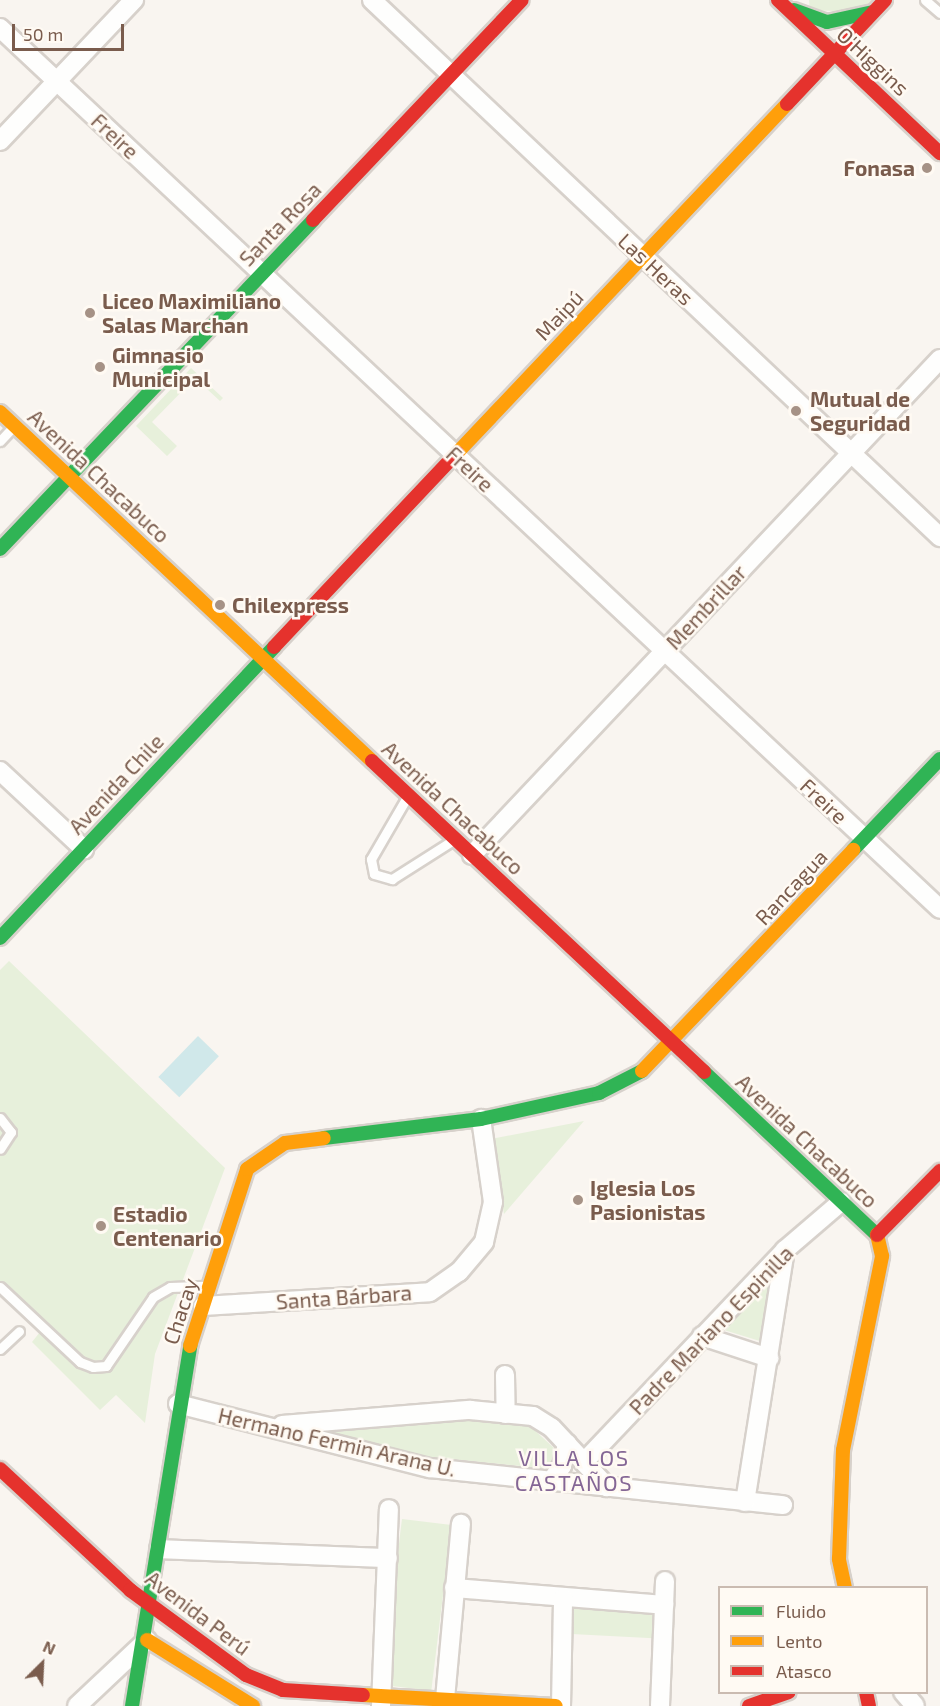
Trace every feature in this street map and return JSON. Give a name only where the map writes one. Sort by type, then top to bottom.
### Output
[{"type":"main road","name":"Santa Rosa","points":[[0,549],[522,0]]},
{"type":"main road","name":"Maipú","points":[[263,659],[885,0]]},
{"type":"main road","points":[[780,3],[827,22],[876,11]]},
{"type":"main road","name":"O'Higgins","points":[[780,3],[940,153]]},
{"type":"main road","name":"Avenida Chacabuco","points":[[0,412],[877,1235]]},
{"type":"main road","name":"Avenida Chile","points":[[0,938],[263,659]]},
{"type":"main road","name":"Rancagua","points":[[673,1044],[940,759]]},
{"type":"main road","name":"Chacay","points":[[132,1706],[147,1640],[178,1404],[203,1306],[243,1177],[268,1151],[295,1142],[481,1119],[612,1088],[652,1065],[673,1044]]},
{"type":"main road","points":[[845,1586],[838,1558],[843,1450],[882,1256],[877,1235],[940,1172]]},
{"type":"main road","name":"Avenida Perú","points":[[0,1469],[130,1590],[152,1603],[214,1656],[246,1675],[283,1690],[382,1700],[445,1699],[556,1706]]},
{"type":"main road","points":[[147,1640],[253,1706]]},
{"type":"main road","points":[[749,1706],[783,1694]]},
{"type":"street","points":[[0,141],[134,0]]},
{"type":"street","name":"Las Heras","points":[[372,0],[940,537]]},
{"type":"street","name":"Freire","points":[[0,28],[940,909]]},
{"type":"street","name":"Membrillar","points":[[472,855],[940,359]]},
{"type":"street","points":[[0,771],[84,849]]},
{"type":"street","name":"Santa Bárbara","points":[[203,1306],[430,1292],[459,1272],[484,1242],[493,1202],[481,1119]]},
{"type":"street","name":"Padre Mariano Espinilla","points":[[584,1462],[785,1250],[841,1202]]},
{"type":"street","points":[[745,1502],[785,1250]]},
{"type":"street","points":[[702,1336],[769,1358]]},
{"type":"street","points":[[505,1375],[506,1414]]},
{"type":"street","name":"Hermano Fermin Arana U.","points":[[178,1404],[430,1468],[783,1505]]},
{"type":"street","points":[[265,1426],[470,1410],[533,1416],[567,1444],[607,1487]]},
{"type":"street","points":[[550,1481],[562,1466],[567,1444]]},
{"type":"street","points":[[382,1700],[389,1509]]},
{"type":"street","points":[[445,1699],[461,1524]]},
{"type":"street","points":[[159,1549],[388,1557]]},
{"type":"street","points":[[660,1706],[665,1581]]},
{"type":"street","points":[[454,1588],[664,1605]]},
{"type":"street","points":[[561,1706],[563,1598]]},
{"type":"street","points":[[77,1706],[147,1640]]},
{"type":"street","points":[[905,1694],[915,1706]]},
{"type":"lane","points":[[925,0],[940,13]]},
{"type":"lane","points":[[0,441],[14,426]]},
{"type":"lane","points":[[408,795],[371,859],[374,874],[392,879],[455,839]]},
{"type":"lane","points":[[0,1118],[11,1132],[0,1149]]},
{"type":"lane","points":[[0,1287],[80,1362],[93,1367],[106,1366],[153,1297],[170,1287],[210,1285]]},
{"type":"lane","points":[[0,1349],[19,1331]]},
{"type":"green space","points":[[809,0],[873,0],[859,12],[810,10]]},
{"type":"green space","points":[[191,368],[223,398],[220,401],[195,378],[152,422],[177,446],[167,456],[136,426]]},
{"type":"green space","name":"Estadio Centenario","points":[[9,961],[225,1168],[155,1354],[145,1423],[116,1395],[100,1410],[32,1342],[44,1327],[0,1285],[0,970]]},
{"type":"green space","points":[[584,1121],[504,1214],[491,1139]]},
{"type":"green space","points":[[770,1283],[763,1342],[724,1330]]},
{"type":"green space","points":[[465,1418],[529,1425],[555,1449],[549,1469],[431,1457],[326,1433]]},
{"type":"green space","points":[[402,1519],[452,1525],[431,1691],[382,1685]]},
{"type":"green space","points":[[573,1604],[655,1608],[653,1638],[571,1634]]},
{"type":"water","points":[[198,1036],[219,1056],[179,1097],[158,1077]]},
{"type":"traffic: fast","points":[[794,10],[827,22],[873,12]]},
{"type":"traffic: fast","points":[[0,549],[313,220]]},
{"type":"traffic: fast","points":[[0,938],[274,647]]},
{"type":"traffic: fast","points":[[853,850],[940,759]]},
{"type":"traffic: fast","points":[[324,1138],[481,1119],[599,1093],[642,1071]]},
{"type":"traffic: fast","points":[[704,1072],[877,1235]]},
{"type":"traffic: fast","points":[[132,1706],[190,1346]]},
{"type":"traffic: slow","points":[[457,453],[787,104]]},
{"type":"traffic: slow","points":[[0,412],[372,761]]},
{"type":"traffic: slow","points":[[642,1071],[853,850]]},
{"type":"traffic: slow","points":[[190,1346],[247,1169],[285,1143],[324,1138]]},
{"type":"traffic: slow","points":[[845,1586],[839,1559],[843,1450],[882,1256],[877,1235]]},
{"type":"traffic: slow","points":[[147,1640],[253,1706]]},
{"type":"traffic: slow","points":[[363,1695],[556,1706]]},
{"type":"traffic: jam","points":[[313,220],[522,0]]},
{"type":"traffic: jam","points":[[778,0],[940,153]]},
{"type":"traffic: jam","points":[[787,104],[885,0]]},
{"type":"traffic: jam","points":[[274,647],[457,453]]},
{"type":"traffic: jam","points":[[372,761],[704,1072]]},
{"type":"traffic: jam","points":[[877,1235],[940,1171]]},
{"type":"traffic: jam","points":[[0,1469],[130,1590],[246,1675],[283,1690],[363,1695]]},
{"type":"traffic: jam","points":[[749,1706],[783,1694]]},
{"type":"traffic: jam","points":[[866,1694],[869,1706]]},
{"type":"place","name":"Fonasa","points":[[927,168]]},
{"type":"place","name":"Liceo Maximiliano Salas Marchan","points":[[90,313]]},
{"type":"place","name":"Gimnasio Municipal","points":[[100,367]]},
{"type":"place","name":"Mutual de Seguridad","points":[[796,411]]},
{"type":"place","name":"Chilexpress","points":[[220,605]]},
{"type":"place","name":"Iglesia Los Pasionistas","points":[[578,1200]]},
{"type":"place","name":"Estadio Centenario","points":[[101,1226]]},
{"type":"district","name":"VILLA LOS CASTAÑOS","points":[[574,1470]]}]
